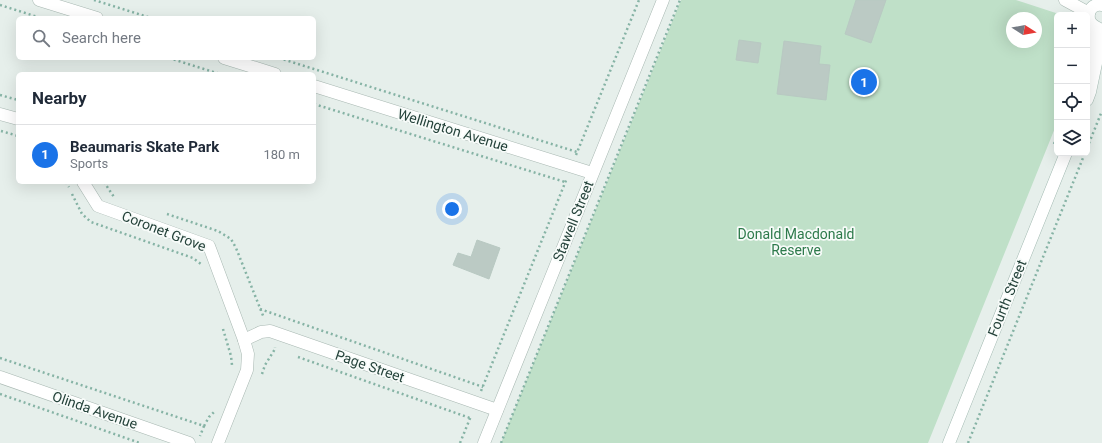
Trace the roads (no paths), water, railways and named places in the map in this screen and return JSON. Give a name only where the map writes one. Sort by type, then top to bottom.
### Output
[{"type":"street","points":[[39,0],[91,16]]},
{"type":"street","name":"Stawell Street","points":[[484,443],[663,0]]},
{"type":"street","points":[[1065,0],[1094,22]]},
{"type":"street","points":[[1094,76],[1093,7],[1102,4]]},
{"type":"street","points":[[1090,90],[1102,35]]},
{"type":"street","points":[[230,60],[269,72]]},
{"type":"street","name":"Wellington Avenue","points":[[316,87],[592,173]]},
{"type":"street","points":[[0,114],[16,118]]},
{"type":"street","name":"Fourth Street","points":[[949,443],[1065,156]]},
{"type":"street","name":"Coronet Grove","points":[[85,184],[98,206],[209,246],[248,354],[247,370],[218,443]]},
{"type":"street","name":"Page Street","points":[[244,340],[261,332],[270,331],[497,410]]},
{"type":"street","name":"Olinda Avenue","points":[[0,377],[194,440]]},
{"type":"place","name":"Beaumaris Skate Park","points":[[864,82]]},
{"type":"park label","name":"Donald Macdonald Reserve","points":[[796,242]]}]
